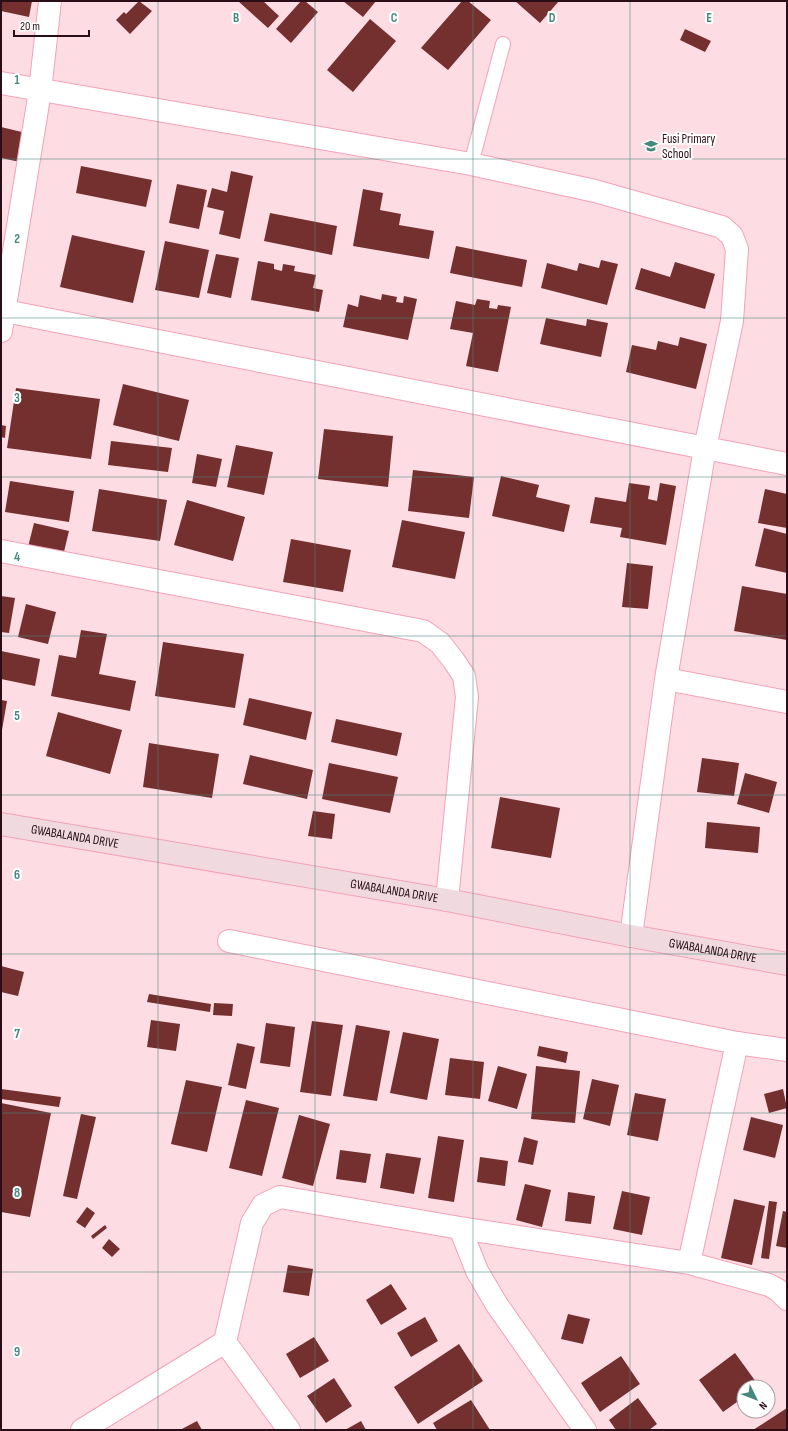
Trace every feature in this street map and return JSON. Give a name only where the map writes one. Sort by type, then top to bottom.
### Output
[{"type":"street","points":[[50,1],[40,91],[3,321],[787,464]]},
{"type":"street","points":[[1,83],[40,91],[471,164],[595,190],[722,227],[732,236],[737,249],[732,321],[705,448],[666,679],[631,936]]},
{"type":"street","points":[[1,551],[423,631],[440,643],[464,676],[467,697],[447,900]]},
{"type":"street","points":[[666,679],[787,702]]},
{"type":"street","name":"GWABALANDA DRIVE","points":[[1,824],[447,900],[631,936],[787,964]]},
{"type":"street","points":[[229,941],[737,1043],[787,1050]]},
{"type":"street","points":[[689,1263],[737,1043]]},
{"type":"street","points":[[82,1430],[225,1342],[252,1223],[263,1205],[280,1197],[460,1228],[689,1263],[768,1285],[778,1290],[787,1299]]},
{"type":"street","points":[[460,1228],[477,1271],[497,1305],[585,1430]]},
{"type":"street","points":[[225,1342],[289,1430]]},
{"type":"lane","points":[[471,164],[503,44]]},
{"type":"building","points":[[1,1],[32,1],[29,17],[1,11]]},
{"type":"building","points":[[139,1],[152,11],[130,34],[116,20],[124,12],[126,14]]},
{"type":"building","points":[[238,1],[263,1],[279,16],[268,28]]},
{"type":"building","points":[[301,1],[305,1],[318,12],[291,43],[276,29]]},
{"type":"building","points":[[343,1],[376,1],[363,17]]},
{"type":"building","points":[[462,1],[468,1],[491,20],[448,70],[421,48]]},
{"type":"building","points":[[515,1],[559,1],[540,23]]},
{"type":"building","points":[[370,19],[396,41],[353,92],[327,70]]},
{"type":"building","points":[[685,29],[711,41],[705,52],[680,40]]},
{"type":"building","points":[[1,127],[26,133],[20,162],[1,158]]},
{"type":"building","points":[[81,166],[152,180],[146,207],[76,193]]},
{"type":"building","points":[[231,171],[253,176],[240,239],[219,234],[224,211],[207,207],[212,188],[227,192]]},
{"type":"building","points":[[177,184],[207,190],[199,229],[169,223]]},
{"type":"building","points":[[363,189],[383,193],[380,210],[401,214],[399,225],[434,231],[429,259],[353,246]]},
{"type":"building","points":[[270,213],[337,226],[332,255],[264,241]]},
{"type":"building","points":[[72,235],[145,251],[133,303],[60,287]]},
{"type":"building","points":[[165,241],[209,250],[199,298],[155,290]]},
{"type":"building","points":[[456,246],[527,260],[522,287],[450,273]]},
{"type":"building","points":[[216,254],[239,258],[231,298],[207,293]]},
{"type":"building","points":[[601,260],[618,264],[607,305],[541,288],[547,263],[577,271],[579,263],[599,268]]},
{"type":"building","points":[[258,261],[274,264],[274,269],[282,271],[283,264],[295,266],[294,271],[316,275],[313,288],[323,290],[319,312],[251,300]]},
{"type":"building","points":[[675,262],[715,274],[705,309],[635,289],[641,268],[670,277]]},
{"type":"building","points":[[382,294],[397,297],[396,302],[403,303],[404,296],[417,299],[408,340],[343,327],[348,304],[358,307],[360,295],[381,300]]},
{"type":"building","points":[[477,299],[490,301],[489,308],[497,309],[498,305],[511,307],[498,372],[466,366],[473,333],[450,329],[456,301],[475,305]]},
{"type":"building","points":[[546,318],[586,326],[587,319],[608,323],[601,357],[540,344]]},
{"type":"building","points":[[680,337],[707,344],[696,389],[626,372],[632,345],[656,350],[658,341],[678,346]]},
{"type":"building","points":[[123,384],[189,400],[179,441],[113,425]]},
{"type":"building","points":[[16,388],[100,399],[91,459],[7,448]]},
{"type":"building","points":[[1,425],[6,426],[5,438],[1,437]]},
{"type":"building","points":[[324,429],[393,436],[388,487],[318,479]]},
{"type":"building","points":[[111,441],[172,448],[168,472],[108,465]]},
{"type":"building","points":[[236,445],[273,452],[264,495],[227,487]]},
{"type":"building","points":[[197,454],[222,459],[216,487],[192,483]]},
{"type":"building","points":[[413,470],[474,477],[469,518],[408,511]]},
{"type":"building","points":[[501,476],[539,485],[536,497],[570,505],[564,532],[492,516]]},
{"type":"building","points":[[10,481],[74,491],[69,522],[5,512]]},
{"type":"building","points":[[629,483],[650,486],[648,499],[657,501],[660,483],[676,486],[666,545],[620,537],[622,528],[590,523],[595,497],[626,502]]},
{"type":"building","points":[[99,489],[167,500],[160,541],[92,531]]},
{"type":"building","points":[[765,489],[787,494],[787,528],[758,523]]},
{"type":"building","points":[[187,500],[245,517],[233,561],[174,545]]},
{"type":"building","points":[[402,520],[465,532],[455,579],[392,567]]},
{"type":"building","points":[[34,523],[69,531],[62,560],[27,551]]},
{"type":"building","points":[[764,528],[787,534],[787,573],[755,566]]},
{"type":"building","points":[[291,539],[351,550],[343,592],[283,582]]},
{"type":"building","points":[[627,563],[653,566],[648,609],[622,607]]},
{"type":"building","points":[[742,586],[787,594],[787,640],[734,631]]},
{"type":"building","points":[[1,596],[15,598],[9,633],[1,632]]},
{"type":"building","points":[[26,604],[56,612],[48,644],[18,637]]},
{"type":"building","points":[[81,630],[107,634],[99,674],[136,681],[130,711],[51,696],[59,655],[76,658]]},
{"type":"building","points":[[163,642],[244,654],[235,708],[155,696]]},
{"type":"building","points":[[1,651],[40,659],[35,686],[1,679]]},
{"type":"building","points":[[249,698],[312,712],[306,740],[243,725]]},
{"type":"building","points":[[1,700],[7,701],[2,730],[1,730]]},
{"type":"building","points":[[58,712],[122,730],[110,774],[46,756]]},
{"type":"building","points":[[336,719],[402,733],[397,756],[331,742]]},
{"type":"building","points":[[149,743],[219,754],[212,798],[143,787]]},
{"type":"building","points":[[250,755],[313,770],[307,799],[243,784]]},
{"type":"building","points":[[702,758],[739,763],[734,796],[697,792]]},
{"type":"building","points":[[329,763],[398,777],[390,813],[322,799]]},
{"type":"building","points":[[745,773],[777,782],[769,813],[737,804]]},
{"type":"building","points":[[500,797],[560,808],[551,858],[491,848]]},
{"type":"building","points":[[313,811],[335,814],[332,839],[308,836]]},
{"type":"building","points":[[707,822],[760,827],[758,853],[705,848]]},
{"type":"building","points":[[1,966],[24,972],[18,996],[1,992]]},
{"type":"building","points":[[149,994],[211,1004],[210,1012],[147,1002]]},
{"type":"building","points":[[214,1003],[233,1004],[232,1016],[213,1015]]},
{"type":"building","points":[[151,1020],[180,1024],[176,1051],[147,1047]]},
{"type":"building","points":[[312,1021],[343,1025],[331,1096],[300,1092]]},
{"type":"building","points":[[266,1023],[295,1027],[290,1067],[260,1063]]},
{"type":"building","points":[[356,1025],[390,1031],[377,1101],[343,1096]]},
{"type":"building","points":[[403,1032],[439,1039],[427,1100],[390,1093]]},
{"type":"building","points":[[237,1043],[255,1047],[246,1089],[228,1085]]},
{"type":"building","points":[[539,1046],[568,1052],[566,1063],[537,1056]]},
{"type":"building","points":[[450,1058],[484,1062],[480,1099],[445,1095]]},
{"type":"building","points":[[498,1066],[527,1074],[517,1109],[488,1101]]},
{"type":"building","points":[[536,1066],[580,1071],[575,1123],[531,1119]]},
{"type":"building","points":[[592,1079],[619,1085],[610,1126],[583,1119]]},
{"type":"building","points":[[186,1080],[222,1087],[207,1152],[171,1144]]},
{"type":"building","points":[[1,1089],[61,1097],[59,1107],[1,1099]]},
{"type":"building","points":[[783,1089],[787,1108],[769,1113],[764,1094]]},
{"type":"building","points":[[635,1093],[666,1099],[658,1141],[627,1135]]},
{"type":"building","points":[[246,1100],[279,1108],[262,1176],[229,1168]]},
{"type":"building","points":[[1,1103],[51,1113],[30,1217],[1,1212]]},
{"type":"building","points":[[81,1114],[96,1117],[77,1199],[63,1196]]},
{"type":"building","points":[[299,1115],[330,1124],[313,1186],[282,1178]]},
{"type":"building","points":[[751,1117],[783,1125],[775,1158],[743,1150]]},
{"type":"building","points":[[438,1136],[464,1140],[454,1202],[428,1198]]},
{"type":"building","points":[[524,1137],[538,1141],[533,1165],[518,1162]]},
{"type":"building","points":[[340,1150],[371,1154],[366,1183],[336,1179]]},
{"type":"building","points":[[386,1153],[421,1158],[414,1194],[380,1188]]},
{"type":"building","points":[[480,1157],[508,1161],[505,1186],[477,1182]]},
{"type":"building","points":[[525,1184],[551,1190],[542,1227],[516,1220]]},
{"type":"building","points":[[622,1191],[650,1197],[642,1235],[613,1229]]},
{"type":"building","points":[[568,1192],[595,1196],[591,1224],[565,1221]]},
{"type":"building","points":[[734,1199],[765,1206],[752,1265],[721,1258]]},
{"type":"building","points":[[769,1201],[777,1202],[769,1259],[761,1258]]},
{"type":"building","points":[[87,1207],[95,1213],[85,1228],[76,1222]]},
{"type":"building","points":[[783,1211],[787,1212],[787,1248],[776,1246]]},
{"type":"building","points":[[105,1225],[107,1228],[93,1239],[91,1236]]},
{"type":"building","points":[[109,1239],[120,1249],[112,1257],[102,1248]]},
{"type":"building","points":[[288,1265],[313,1269],[309,1296],[283,1292]]},
{"type":"building","points":[[391,1284],[407,1309],[381,1325],[366,1300]]},
{"type":"building","points":[[568,1314],[590,1319],[583,1344],[561,1339]]},
{"type":"building","points":[[425,1317],[438,1341],[411,1357],[397,1333]]},
{"type":"building","points":[[314,1337],[329,1361],[300,1378],[286,1354]]},
{"type":"building","points":[[459,1344],[483,1381],[418,1424],[394,1387]]},
{"type":"building","points":[[735,1353],[754,1379],[736,1379],[736,1403],[723,1412],[699,1380]]},
{"type":"building","points":[[621,1356],[640,1384],[600,1412],[581,1383]]},
{"type":"building","points":[[334,1378],[352,1406],[326,1423],[307,1396]]},
{"type":"building","points":[[638,1398],[657,1424],[649,1430],[616,1430],[609,1420]]},
{"type":"building","points":[[471,1400],[490,1430],[437,1430],[433,1423]]},
{"type":"building","points":[[787,1408],[787,1430],[753,1430],[770,1419],[776,1419],[776,1415]]},
{"type":"building","points":[[197,1421],[202,1430],[180,1430]]},
{"type":"building","points":[[361,1421],[366,1430],[345,1430]]},
{"type":"place","name":"Fusi Primary School","points":[[651,146]]}]
